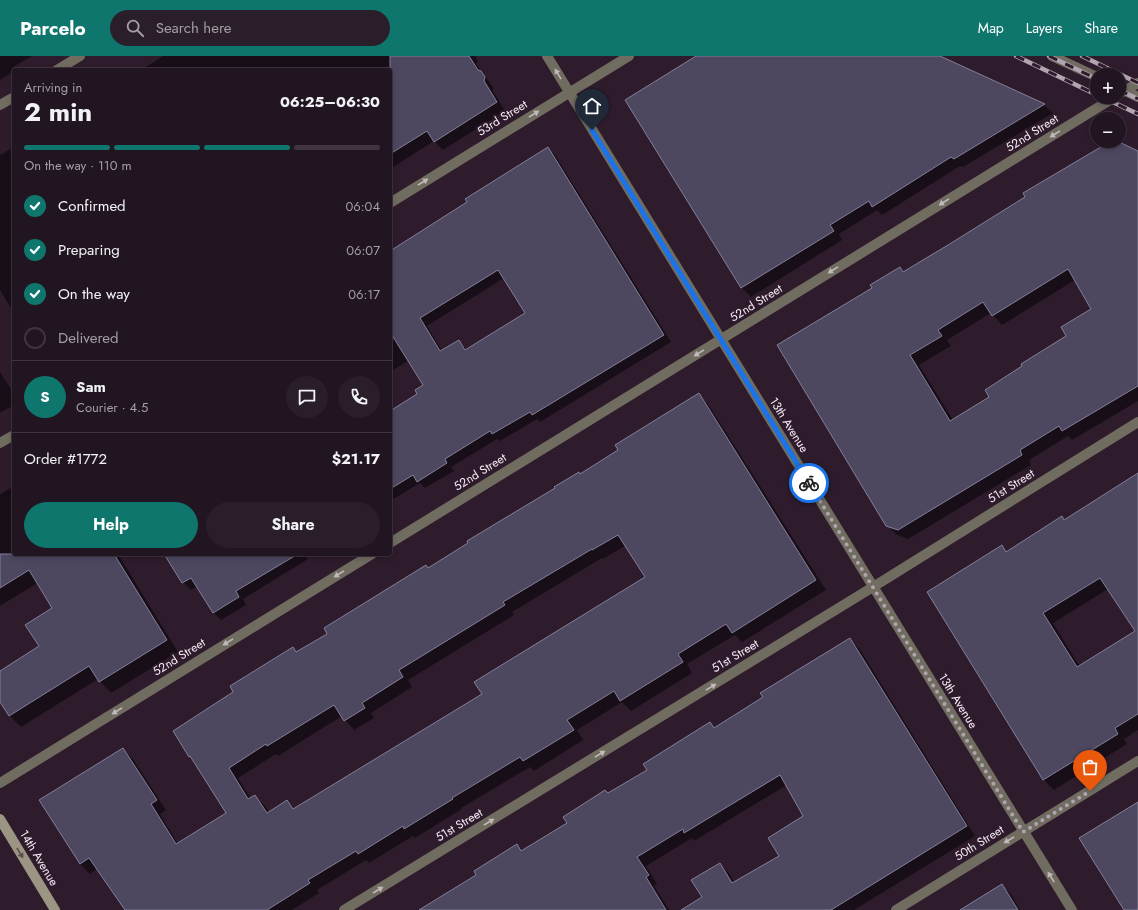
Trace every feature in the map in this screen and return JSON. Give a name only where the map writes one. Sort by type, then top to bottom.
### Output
[{"type":"main road","name":"14th Avenue","points":[[0,820],[55,910]]},
{"type":"street","points":[[60,68],[80,56]]},
{"type":"street","name":"13th Avenue","points":[[547,56],[1072,910]]},
{"type":"street","name":"53rd Street","points":[[392,202],[629,56]]},
{"type":"street","points":[[1052,56],[1090,74]]},
{"type":"street","points":[[1126,89],[1138,83]]},
{"type":"street","points":[[1126,93],[1138,97]]},
{"type":"street","points":[[0,105],[12,98]]},
{"type":"street","name":"52nd Street","points":[[392,542],[1104,104]]},
{"type":"street","name":"51st Street","points":[[344,910],[873,588],[1138,422]]},
{"type":"street","points":[[0,443],[12,436]]},
{"type":"street","name":"52nd Street","points":[[0,782],[369,556]]},
{"type":"street","name":"50th Street","points":[[896,910],[1138,761]]},
{"type":"building","points":[[390,56],[469,56],[478,70],[481,71],[485,77],[484,81],[497,102],[434,142],[427,131],[392,153],[392,68],[390,68]]},
{"type":"building","points":[[696,56],[940,56],[1045,104],[954,159],[951,157],[872,207],[869,201],[830,225],[834,231],[741,288],[625,100]]},
{"type":"building","points":[[1126,145],[1138,151],[1138,386],[1062,431],[1059,426],[1020,450],[1022,455],[898,530],[886,526],[777,345],[872,288],[870,285],[900,267],[903,272],[1025,197],[1023,193],[1099,148],[1126,148]],"holes":[[[1068,269],[1091,309],[1061,327],[1066,336],[1021,364],[1022,366],[985,390],[989,397],[950,421],[910,355],[942,336],[938,330],[983,302],[992,316]]]},
{"type":"building","points":[[548,147],[664,335],[532,415],[530,412],[492,434],[490,431],[445,459],[447,463],[417,482],[413,475],[392,488],[392,410],[417,394],[415,390],[423,385],[392,335],[392,250],[467,202],[465,199]],"holes":[[[498,270],[525,313],[465,350],[459,340],[440,351],[420,318]]]},
{"type":"building","points":[[699,393],[816,580],[732,633],[726,624],[678,654],[683,662],[620,701],[614,691],[567,720],[574,730],[523,761],[520,757],[404,829],[403,826],[358,854],[356,851],[308,880],[310,883],[267,910],[125,910],[89,858],[80,864],[39,800],[123,748],[157,800],[151,804],[176,844],[226,813],[173,731],[233,692],[230,686],[293,647],[296,652],[327,634],[324,628],[426,565],[428,568],[468,543],[467,541],[555,488],[554,487],[579,472],[580,474],[618,450],[615,445]],"holes":[[[618,535],[645,577],[474,682],[482,694],[293,809],[287,800],[267,813],[255,795],[248,799],[229,768],[266,744],[267,746],[334,705],[344,721],[365,708],[362,703],[403,677],[399,670],[505,605],[503,602]]]},
{"type":"building","points":[[1138,473],[1138,714],[1115,728],[1118,734],[1043,780],[927,592],[1002,545],[1006,552],[1062,516],[1064,520]],"holes":[[[1100,578],[1135,631],[1077,667],[1043,613]]]},
{"type":"building","points":[[0,554],[12,554],[12,556],[115,556],[167,640],[99,682],[89,666],[9,716],[0,702],[0,671],[39,646],[25,625],[52,608],[29,570],[0,588]]},
{"type":"building","points":[[165,556],[295,556],[236,591],[239,597],[213,613],[191,578],[182,583]]},
{"type":"building","points":[[850,638],[967,826],[831,910],[681,910],[702,897],[691,880],[720,863],[732,883],[779,856],[768,838],[803,816],[780,775],[684,833],[683,829],[637,857],[649,875],[646,877],[666,910],[419,910],[476,875],[474,871],[517,844],[521,851],[567,823],[563,817],[605,790],[608,793],[647,770],[643,764],[710,722],[714,728],[763,697],[760,693]]},
{"type":"building","points":[[1138,802],[1138,910],[1124,910],[1079,838]]},
{"type":"building","points":[[1002,884],[1018,910],[960,910]]},
{"type":"railway","points":[[1016,56],[1090,92]]},
{"type":"railway","points":[[1049,56],[1090,76]]},
{"type":"railway","points":[[1082,56],[1138,83]]},
{"type":"railway","points":[[1126,93],[1138,99]]},
{"type":"railway","points":[[1117,104],[1138,114]]},
{"type":"way so far","points":[[809,483],[1023,832],[1090,791]]},
{"type":"route","points":[[592,130],[809,483]]}]
